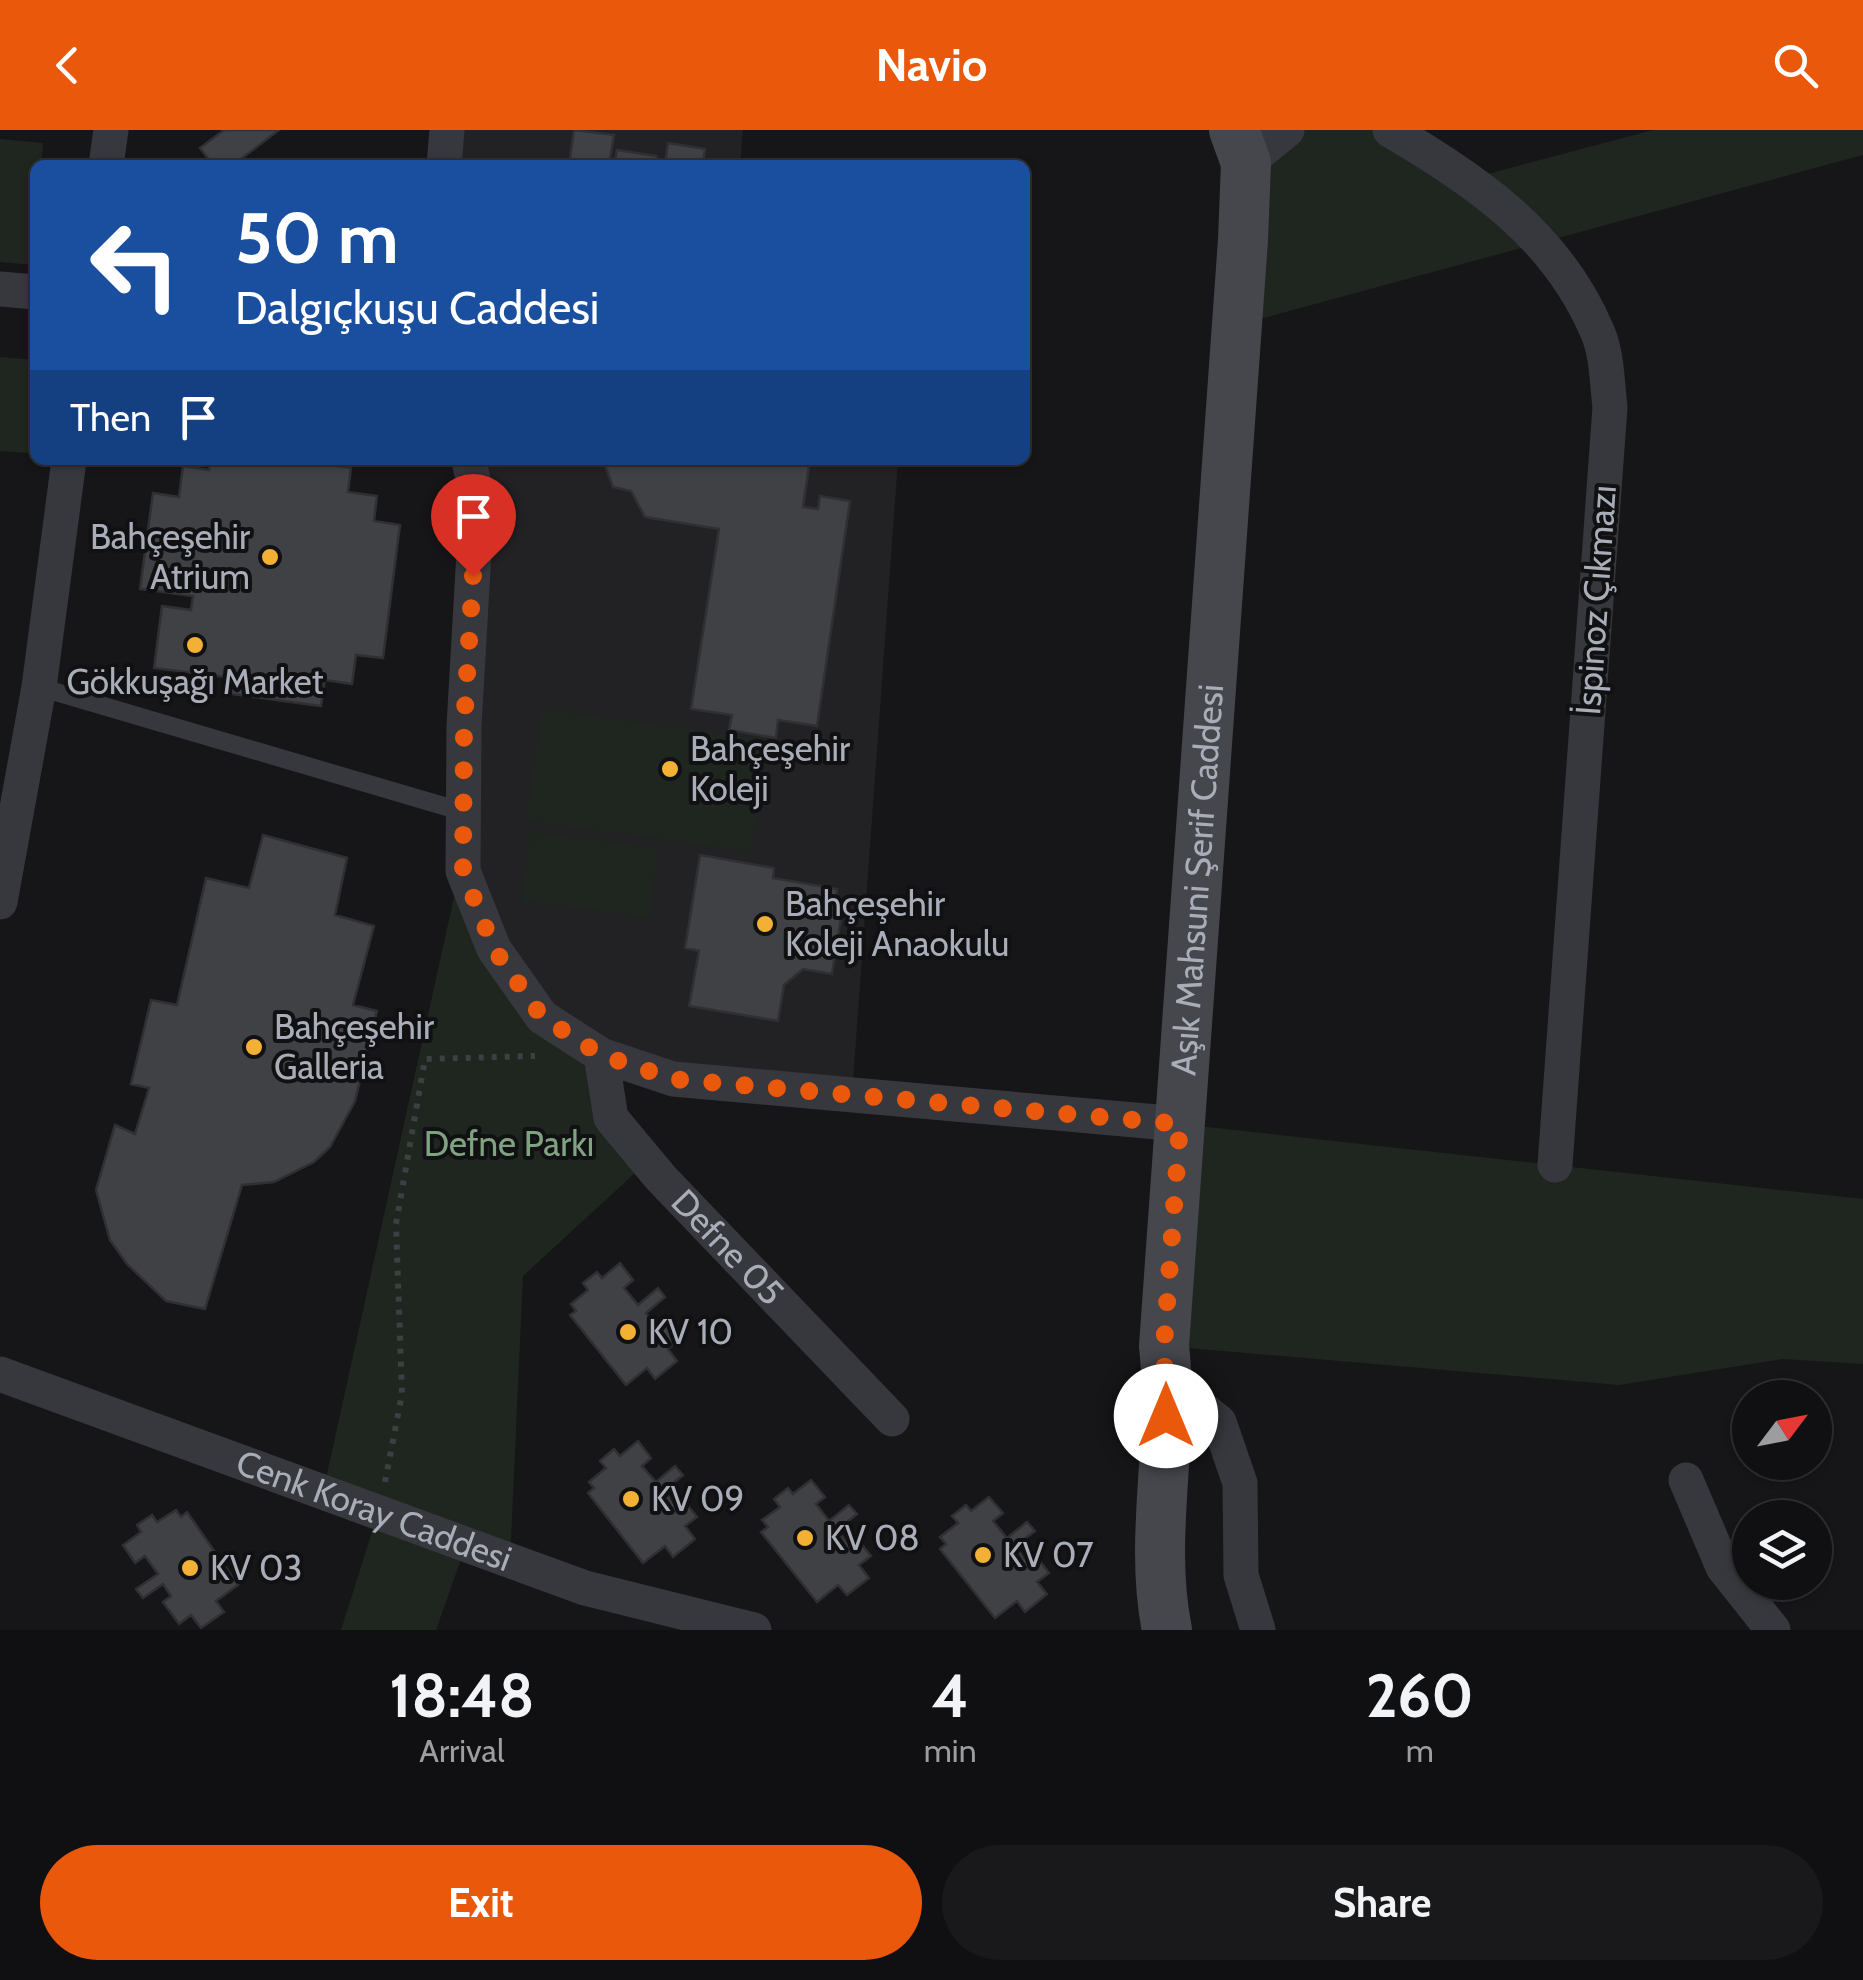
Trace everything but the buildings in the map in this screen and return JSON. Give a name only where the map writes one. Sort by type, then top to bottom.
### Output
[{"type":"street","points":[[107,160],[111,130]]},
{"type":"street","points":[[444,160],[447,130]]},
{"type":"street","points":[[1240,147],[1287,130]]},
{"type":"street","name":"İspinoz Çıkmazı","points":[[1390,130],[1496,196],[1559,261],[1599,334],[1610,407],[1556,1166]]},
{"type":"street","name":"Aşık Mahsuni Şerif Caddesi","points":[[1167,1630],[1158,1586],[1168,1382],[1164,1346],[1240,147]]},
{"type":"street","points":[[0,289],[30,292]]},
{"type":"street","points":[[0,902],[8,818],[39,687],[68,465]]},
{"type":"street","points":[[470,465],[477,500],[463,871],[494,949],[542,1017],[601,1055],[673,1079],[1180,1124]]},
{"type":"street","name":"Defne 05","points":[[601,1055],[611,1118],[661,1178],[892,1420]]},
{"type":"street","name":"Cenk Koray Caddesi","points":[[0,1374],[585,1588],[754,1630]]},
{"type":"street","points":[[1168,1382],[1219,1422],[1240,1483],[1241,1575],[1258,1630]]},
{"type":"street","points":[[1686,1480],[1723,1567],[1773,1630]]},
{"type":"lane","points":[[39,687],[464,812]]},
{"type":"path","points":[[379,1513],[402,1394],[396,1224],[426,1059],[601,1055]]},
{"type":"shaded area","points":[[447,130],[743,130],[740,160],[444,160]]},
{"type":"shaded area","name":"Bahçeşehir Koleji","points":[[469,465],[898,465],[852,1095],[673,1079],[542,1017],[463,871]]},
{"type":"green space","points":[[1287,130],[1390,130],[1469,179],[1653,130],[1863,130],[1863,155],[1238,325],[1246,163]]},
{"type":"green space","points":[[0,139],[43,143],[41,160],[30,160],[30,265],[0,262]]},
{"type":"green space","points":[[0,357],[30,360],[28,453],[0,451]]},
{"type":"green space","points":[[542,709],[766,740],[751,852],[526,821]]},
{"type":"green space","points":[[530,832],[658,848],[650,917],[522,901]]},
{"type":"green space","name":"Defne Parkı","points":[[463,856],[494,949],[601,1055],[647,1162],[523,1276],[510,1562],[466,1545],[436,1630],[341,1630],[378,1513],[323,1492]]},
{"type":"green space","points":[[1180,1124],[1863,1199],[1863,1364],[1783,1359],[1619,1385],[1164,1346]]},
{"type":"place","name":"Bahçeşehir Atrium","points":[[270,557]]},
{"type":"place","name":"Gökkuşağı Market","points":[[195,645]]},
{"type":"place","name":"Bahçeşehir Koleji","points":[[670,769]]},
{"type":"place","name":"Bahçeşehir Koleji Anaokulu","points":[[765,924]]},
{"type":"place","name":"Bahçeşehir Galleria","points":[[254,1047]]},
{"type":"place","name":"KV 10","points":[[628,1332]]},
{"type":"place","name":"KV 09","points":[[631,1499]]},
{"type":"place","name":"KV 08","points":[[805,1538]]},
{"type":"place","name":"KV 07","points":[[983,1555]]},
{"type":"place","name":"KV 03","points":[[190,1568]]},
{"type":"route","points":[[473,576],[464,726],[463,871],[494,949],[542,1017],[601,1055],[673,1079],[1180,1124],[1164,1346],[1166,1416]]}]
